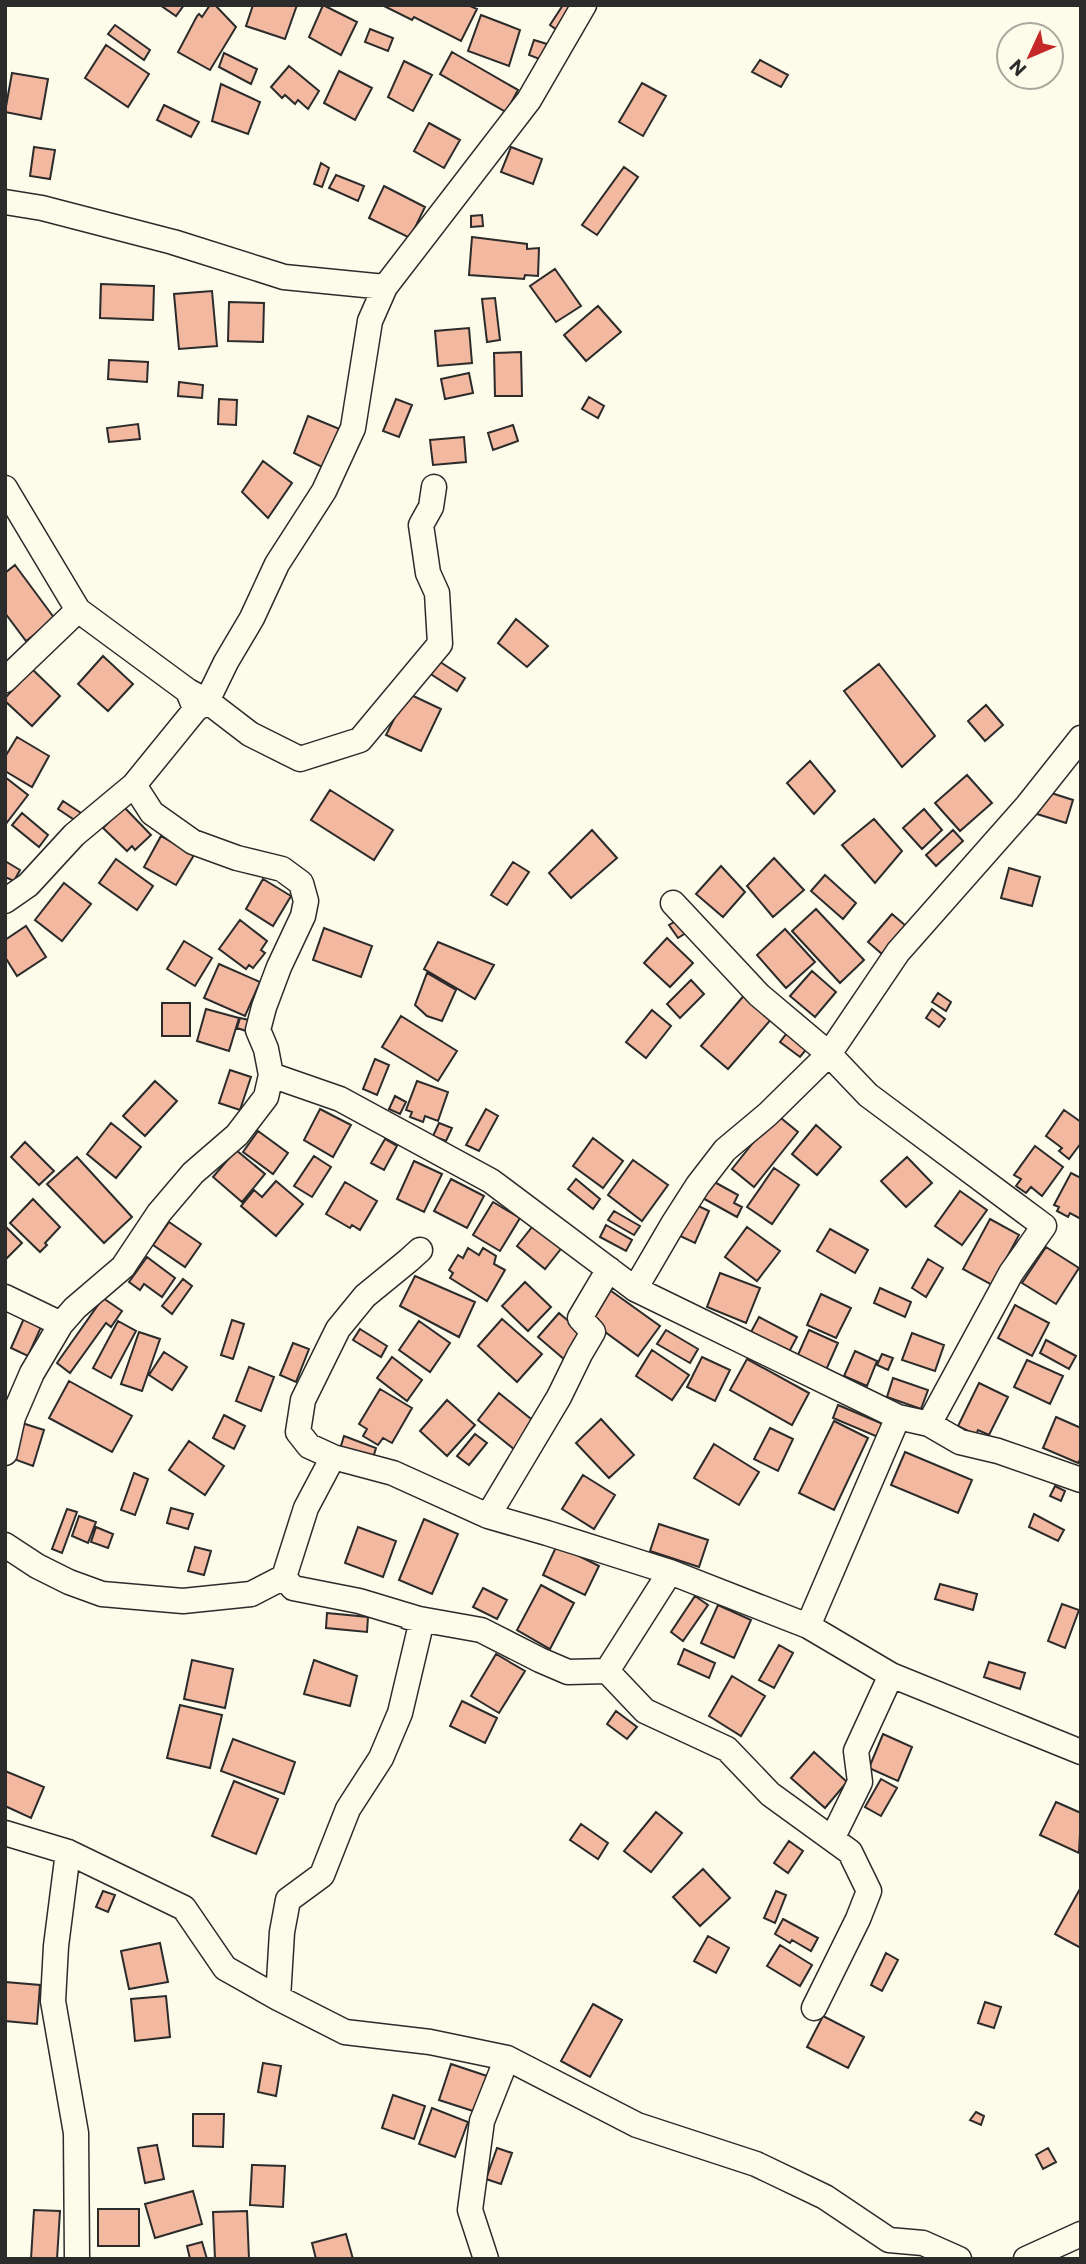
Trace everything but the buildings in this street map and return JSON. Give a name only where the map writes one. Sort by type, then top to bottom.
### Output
[{"type":"street","points":[[5,901],[28,885],[74,835],[134,785],[226,662],[252,618],[277,564],[324,491],[353,428],[370,321],[385,287],[529,100],[584,5]]},
{"type":"street","points":[[5,202],[42,208],[173,242],[284,277],[385,287]]},
{"type":"street","points":[[5,488],[78,610],[197,701],[250,734],[300,759],[360,740],[440,644],[437,593],[428,573],[421,525],[431,507],[434,486]]},
{"type":"street","points":[[5,680],[78,610]]},
{"type":"street","points":[[635,1289],[679,1214],[725,1150],[768,1114],[829,1054],[898,952],[1027,806],[1081,738]]},
{"type":"street","points":[[5,1453],[13,1417],[32,1373],[61,1324],[75,1308],[123,1267],[159,1213],[193,1173],[237,1135],[266,1097],[271,1075],[266,1049],[258,1030],[279,967],[303,916],[306,901],[301,883],[282,869],[237,858],[193,842],[152,813],[134,785]]},
{"type":"street","points":[[673,903],[759,995],[829,1054],[868,1095],[1044,1226],[1011,1273],[929,1424]]},
{"type":"street","points":[[271,1075],[340,1100],[481,1175],[635,1289],[898,1417],[929,1424],[960,1442],[998,1451],[1081,1480]]},
{"type":"street","points":[[420,1250],[365,1296],[338,1329],[303,1400],[298,1432],[309,1446],[333,1457],[393,1473],[488,1516],[670,1572],[808,1626],[891,1675],[1081,1752]]},
{"type":"street","points":[[488,1516],[559,1398],[593,1332],[580,1318],[609,1269]]},
{"type":"street","points":[[5,1297],[61,1324]]},
{"type":"street","points":[[808,1626],[898,1417]]},
{"type":"street","points":[[5,1545],[69,1583],[102,1594],[183,1601],[251,1594],[284,1577],[306,1508],[333,1457]]},
{"type":"street","points":[[607,1671],[670,1572]]},
{"type":"street","points":[[284,1577],[293,1587],[359,1601],[422,1620],[481,1630],[568,1672],[607,1671],[645,1711],[727,1749],[770,1794],[850,1852],[869,1891],[814,2008]]},
{"type":"street","points":[[278,1998],[282,1932],[288,1900],[322,1875],[348,1809],[381,1758],[400,1713],[422,1620]]},
{"type":"street","points":[[832,1839],[860,1782],[856,1751],[891,1675]]},
{"type":"street","points":[[5,1833],[68,1852],[184,1908],[225,1968],[345,2032],[430,2042],[506,2058],[637,2125],[756,2164],[825,2197],[889,2240],[923,2243],[960,2259]]},
{"type":"street","points":[[68,1852],[56,1947],[53,2001],[76,2133],[78,2259]]},
{"type":"street","points":[[486,2259],[470,2210],[482,2121],[506,2058]]},
{"type":"street","points":[[1026,2259],[1081,2234]]}]
